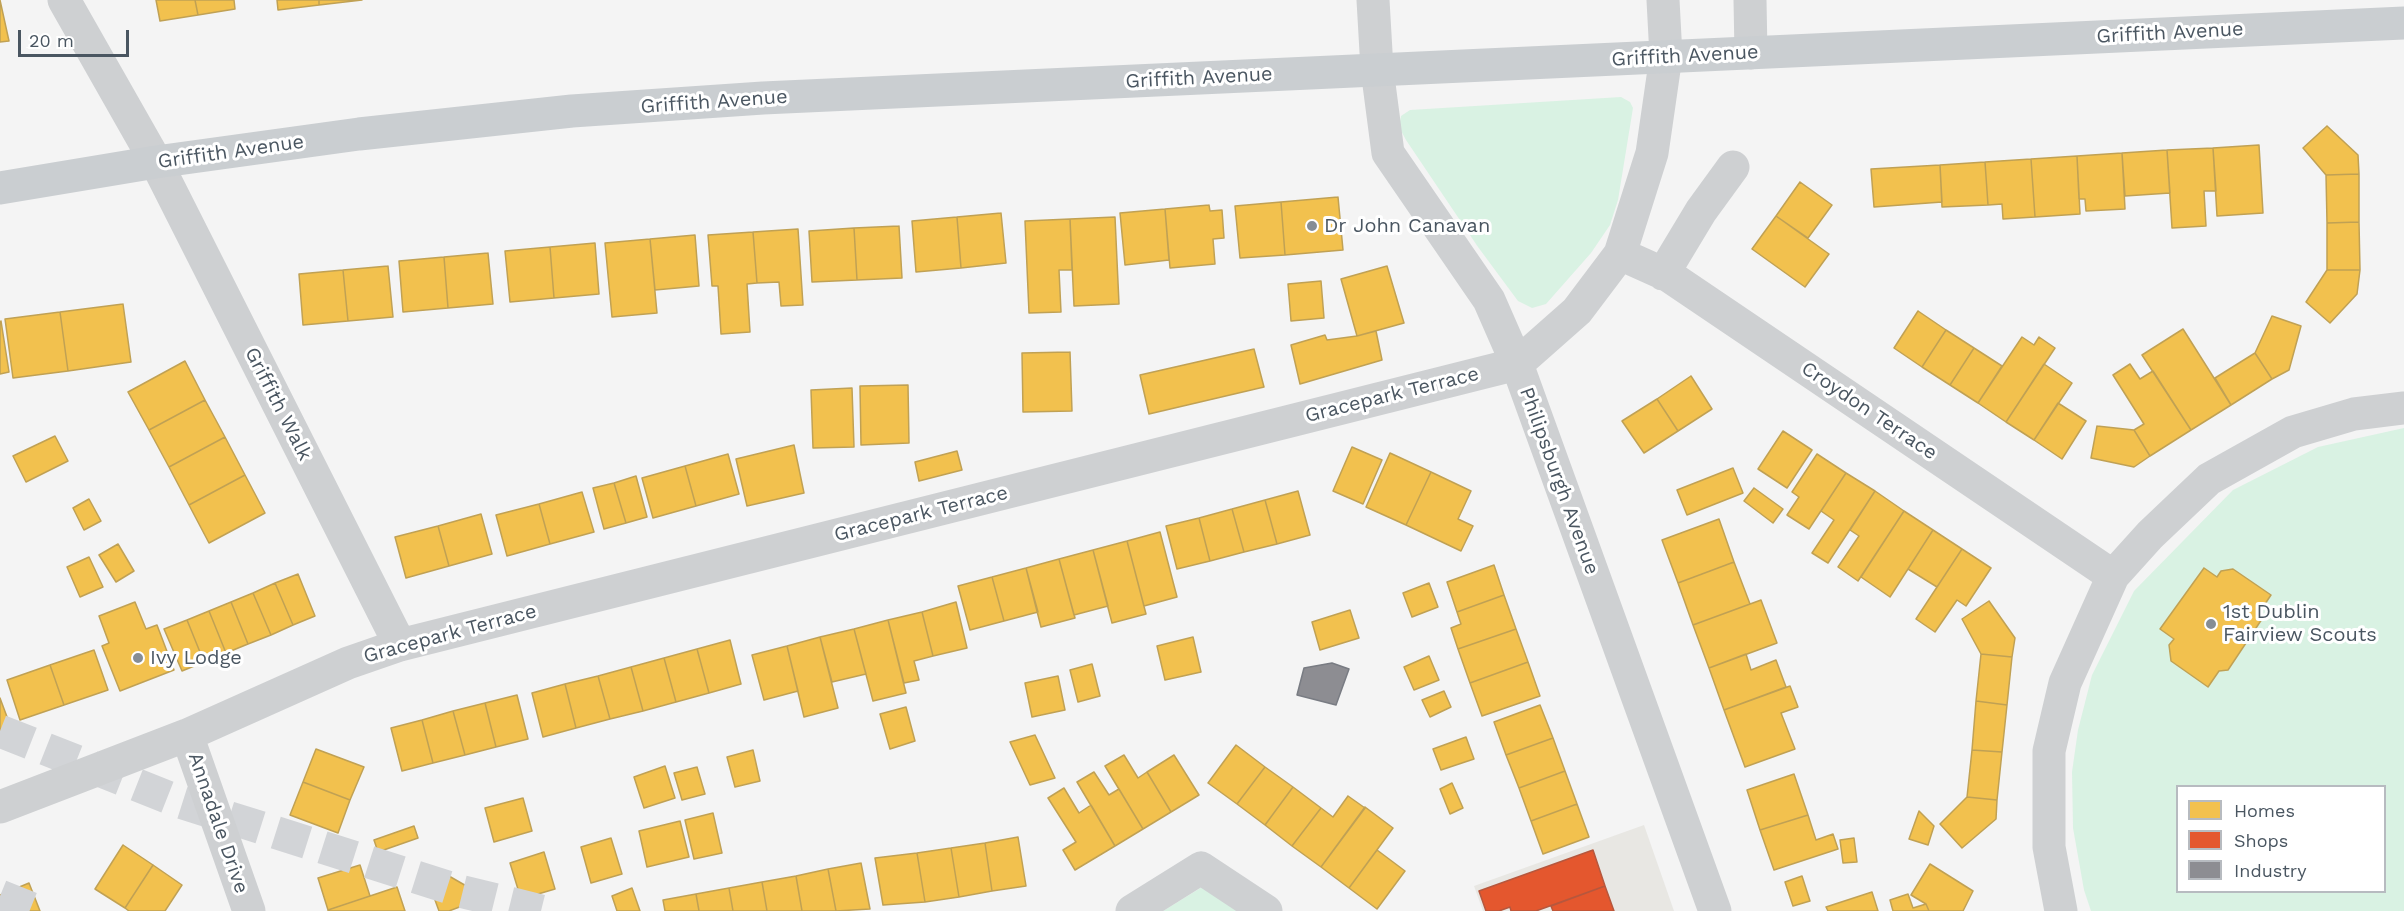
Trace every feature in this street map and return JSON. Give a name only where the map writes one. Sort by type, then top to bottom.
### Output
[{"type":"main road","name":"Griffith Avenue","points":[[0,188],[156,162],[359,134],[572,111],[763,98],[2404,23]]},
{"type":"street","name":"Griffith Walk","points":[[64,0],[156,162],[400,645]]},
{"type":"street","name":"Philipsburgh Avenue","points":[[1373,0],[1377,69],[1388,153],[1489,300],[1517,364],[1715,911]]},
{"type":"street","name":"Gracepark Terrace","points":[[0,807],[187,735],[348,663],[400,645],[1517,364],[1577,311],[1620,254],[1652,153],[1666,56],[1663,0]]},
{"type":"street","points":[[1750,0],[1751,53]]},
{"type":"street","points":[[1663,273],[1701,211],[1733,167]]},
{"type":"street","name":"Croydon Terrace","points":[[1620,254],[1663,273],[2113,576]]},
{"type":"street","points":[[2061,911],[2049,847],[2049,751],[2065,683],[2113,576],[2150,535],[2209,479],[2292,432],[2354,414],[2404,408]]},
{"type":"street","name":"Annadale Drive","points":[[187,735],[249,911]]},
{"type":"street","points":[[1132,911],[1201,868],[1266,911]]},
{"type":"shaded area","points":[[1644,825],[1674,911],[1483,911],[1474,886]]},
{"type":"green space","points":[[1621,97],[1630,102],[1633,108],[1618,200],[1610,225],[1591,253],[1546,304],[1532,308],[1518,301],[1478,247],[1406,140],[1399,127],[1401,116],[1410,110]]},
{"type":"green space","points":[[2404,428],[2404,911],[2091,911],[2084,890],[2073,828],[2072,772],[2078,730],[2092,675],[2134,591],[2233,490],[2318,447]]},
{"type":"green space","points":[[1202,887],[1240,911],[1163,911]]},
{"type":"building: Homes","points":[[0,0],[9,41],[0,42]]},
{"type":"building: Homes","points":[[156,0],[195,0],[198,15],[160,21]]},
{"type":"building: Homes","points":[[195,0],[234,0],[235,9],[198,15]]},
{"type":"building: Homes","points":[[277,0],[319,0],[319,5],[278,10]]},
{"type":"building: Homes","points":[[319,0],[362,0],[319,5]]},
{"type":"building: Homes","points":[[2327,126],[2358,155],[2359,174],[2326,175],[2303,148]]},
{"type":"building: Homes","points":[[2259,145],[2263,213],[2217,216],[2213,148]]},
{"type":"building: Homes","points":[[2213,148],[2216,191],[2204,191],[2206,226],[2172,228],[2167,150]]},
{"type":"building: Homes","points":[[2167,150],[2170,193],[2125,196],[2122,153]]},
{"type":"building: Homes","points":[[2122,153],[2125,209],[2086,211],[2085,199],[2079,199],[2077,156]]},
{"type":"building: Homes","points":[[2077,156],[2080,214],[2035,217],[2031,159]]},
{"type":"building: Homes","points":[[2031,159],[2035,217],[2003,219],[2002,204],[1988,205],[1985,162]]},
{"type":"building: Homes","points":[[1985,162],[1988,205],[1942,207],[1940,165]]},
{"type":"building: Homes","points":[[1940,165],[1942,202],[1874,207],[1871,169]]},
{"type":"building: Homes","points":[[2359,174],[2359,222],[2327,223],[2326,175]]},
{"type":"building: Homes","points":[[1800,182],[1832,205],[1808,238],[1776,216]]},
{"type":"building: Homes","name":"Dr John Canavan","points":[[1338,197],[1343,250],[1285,255],[1281,202]]},
{"type":"building: Homes","points":[[1281,202],[1285,255],[1240,258],[1235,206]]},
{"type":"building: Homes","points":[[1209,205],[1210,211],[1222,210],[1224,238],[1213,239],[1215,264],[1170,268],[1165,209]]},
{"type":"building: Homes","points":[[1165,209],[1169,260],[1125,265],[1120,213]]},
{"type":"building: Homes","points":[[1001,213],[1006,263],[961,268],[957,217]]},
{"type":"building: Homes","points":[[1776,216],[1829,254],[1805,287],[1752,249]]},
{"type":"building: Homes","points":[[957,217],[961,268],[916,272],[912,221]]},
{"type":"building: Homes","points":[[1115,217],[1119,304],[1074,306],[1070,219]]},
{"type":"building: Homes","points":[[1070,219],[1072,270],[1059,270],[1061,312],[1029,313],[1025,221]]},
{"type":"building: Homes","points":[[2359,222],[2360,270],[2327,270],[2327,223]]},
{"type":"building: Homes","points":[[899,226],[902,278],[857,280],[854,228]]},
{"type":"building: Homes","points":[[854,228],[857,280],[812,282],[809,231]]},
{"type":"building: Homes","points":[[798,229],[803,305],[781,306],[779,282],[757,283],[753,232]]},
{"type":"building: Homes","points":[[753,232],[757,283],[747,284],[750,332],[721,334],[718,286],[712,286],[708,235]]},
{"type":"building: Homes","points":[[695,235],[699,286],[655,290],[650,239]]},
{"type":"building: Homes","points":[[650,239],[657,313],[612,317],[605,243]]},
{"type":"building: Homes","points":[[595,243],[599,294],[554,298],[550,247]]},
{"type":"building: Homes","points":[[550,247],[554,298],[510,302],[505,251]]},
{"type":"building: Homes","points":[[488,253],[493,304],[448,308],[444,257]]},
{"type":"building: Homes","points":[[444,257],[448,308],[403,312],[399,261]]},
{"type":"building: Homes","points":[[388,266],[393,317],[348,321],[343,270]]},
{"type":"building: Homes","points":[[1387,266],[1404,323],[1357,336],[1341,279]]},
{"type":"building: Homes","points":[[343,270],[348,321],[303,325],[299,274]]},
{"type":"building: Homes","points":[[2327,270],[2360,270],[2357,294],[2330,323],[2306,302]]},
{"type":"building: Homes","points":[[1321,281],[1324,318],[1291,321],[1288,284]]},
{"type":"building: Homes","points":[[123,304],[131,362],[68,371],[60,312]]},
{"type":"building: Homes","points":[[1918,311],[1946,330],[1922,367],[1894,348]]},
{"type":"building: Homes","points":[[60,312],[68,371],[13,378],[5,319]]},
{"type":"building: Homes","points":[[2272,316],[2301,326],[2289,370],[2272,379],[2255,353]]},
{"type":"building: Homes","points":[[0,322],[9,372],[0,374]]},
{"type":"building: Homes","points":[[2183,329],[2231,405],[2191,430],[2142,355]]},
{"type":"building: Homes","points":[[1946,330],[1974,348],[1950,385],[1922,367]]},
{"type":"building: Homes","points":[[1376,331],[1382,360],[1300,384],[1291,345],[1325,335],[1327,340]]},
{"type":"building: Homes","points":[[2022,337],[2034,345],[2039,337],[2055,348],[2006,422],[1978,403]]},
{"type":"building: Homes","points":[[1974,348],[2002,366],[1978,403],[1950,385]]},
{"type":"building: Homes","points":[[1254,349],[1264,387],[1149,414],[1140,375]]},
{"type":"building: Homes","points":[[1070,352],[1072,411],[1023,412],[1022,353]]},
{"type":"building: Homes","points":[[2255,353],[2272,379],[2231,405],[2215,378]]},
{"type":"building: Homes","points":[[185,361],[205,400],[149,430],[128,392]]},
{"type":"building: Homes","points":[[2044,364],[2072,383],[2034,440],[2006,422]]},
{"type":"building: Homes","points":[[2130,364],[2140,379],[2153,371],[2191,430],[2150,456],[2134,430],[2144,424],[2113,375]]},
{"type":"building: Homes","points":[[1691,376],[1712,409],[1678,431],[1657,399]]},
{"type":"building: Homes","points":[[908,385],[909,443],[861,445],[860,386]]},
{"type":"building: Homes","points":[[852,388],[854,447],[813,448],[811,390]]},
{"type":"building: Homes","points":[[1657,399],[1678,431],[1644,453],[1622,421]]},
{"type":"building: Homes","points":[[205,400],[225,437],[169,467],[149,430]]},
{"type":"building: Homes","points":[[2058,403],[2086,421],[2062,459],[2034,440]]},
{"type":"building: Homes","points":[[2097,426],[2134,430],[2150,456],[2134,467],[2091,458]]},
{"type":"building: Homes","points":[[1783,431],[1812,450],[1787,488],[1758,469]]},
{"type":"building: Homes","points":[[55,436],[68,461],[26,482],[13,456]]},
{"type":"building: Homes","points":[[225,437],[245,475],[189,505],[169,467]]},
{"type":"building: Homes","points":[[794,445],[804,493],[747,506],[736,459]]},
{"type":"building: Homes","points":[[1352,447],[1382,460],[1363,504],[1333,491]]},
{"type":"building: Homes","points":[[957,451],[962,470],[919,481],[915,462]]},
{"type":"building: Homes","points":[[1390,453],[1431,472],[1406,525],[1366,507]]},
{"type":"building: Homes","points":[[728,454],[739,494],[696,506],[685,466]]},
{"type":"building: Homes","points":[[1817,454],[1846,473],[1809,529],[1787,515],[1799,497],[1792,492]]},
{"type":"building: Homes","points":[[685,466],[696,506],[653,518],[642,478]]},
{"type":"building: Homes","points":[[1733,468],[1743,493],[1687,515],[1677,490]]},
{"type":"building: Homes","points":[[1431,472],[1471,491],[1458,519],[1473,526],[1461,551],[1406,525]]},
{"type":"building: Homes","points":[[1846,473],[1875,491],[1828,563],[1812,553],[1834,520],[1821,511]]},
{"type":"building: Homes","points":[[245,475],[265,513],[209,543],[189,505]]},
{"type":"building: Homes","points":[[636,476],[647,517],[626,523],[614,483]]},
{"type":"building: Homes","points":[[614,483],[626,523],[604,529],[593,488]]},
{"type":"building: Homes","points":[[1754,488],[1783,509],[1773,523],[1744,501]]},
{"type":"building: Homes","points":[[1298,491],[1310,535],[1277,544],[1265,500]]},
{"type":"building: Homes","points":[[1875,491],[1904,511],[1858,581],[1838,567],[1859,536],[1850,530]]},
{"type":"building: Homes","points":[[582,492],[594,532],[550,544],[539,504]]},
{"type":"building: Homes","points":[[89,499],[101,521],[84,530],[73,508]]},
{"type":"building: Homes","points":[[1265,500],[1277,544],[1244,552],[1232,509]]},
{"type":"building: Homes","points":[[539,504],[550,544],[507,556],[496,515]]},
{"type":"building: Homes","points":[[1232,509],[1244,552],[1210,561],[1199,518]]},
{"type":"building: Homes","points":[[1904,511],[1933,530],[1890,597],[1861,577]]},
{"type":"building: Homes","points":[[481,514],[492,554],[449,566],[438,526]]},
{"type":"building: Homes","points":[[1199,518],[1210,561],[1177,569],[1166,526]]},
{"type":"building: Homes","points":[[1719,519],[1734,562],[1678,583],[1662,540]]},
{"type":"building: Homes","points":[[438,526],[449,566],[406,578],[395,537]]},
{"type":"building: Homes","points":[[1933,530],[1962,549],[1937,587],[1908,569]]},
{"type":"building: Homes","points":[[1160,532],[1177,597],[1144,606],[1127,541]]},
{"type":"building: Homes","points":[[1127,541],[1146,614],[1112,623],[1093,550]]},
{"type":"building: Homes","points":[[118,544],[134,571],[116,582],[99,555]]},
{"type":"building: Homes","points":[[1962,549],[1991,568],[1966,606],[1957,600],[1935,632],[1916,619]]},
{"type":"building: Homes","points":[[1093,550],[1108,606],[1074,615],[1059,559]]},
{"type":"building: Homes","points":[[89,557],[103,587],[80,597],[67,567]]},
{"type":"building: Homes","points":[[1059,559],[1075,618],[1041,627],[1026,568]]},
{"type":"building: Homes","points":[[1734,562],[1750,604],[1693,625],[1678,583]]},
{"type":"building: Homes","points":[[1494,565],[1504,595],[1457,612],[1447,582]]},
{"type":"building: Homes","points":[[1026,568],[1038,612],[1004,621],[992,577]]},
{"type":"building: Homes","name":"1st Dublin Fairview Scouts","points":[[2204,568],[2217,577],[2221,571],[2233,569],[2271,595],[2261,610],[2262,619],[2228,670],[2219,671],[2208,687],[2171,661],[2169,645],[2174,639],[2160,629]]},
{"type":"building: Homes","points":[[298,574],[315,616],[293,625],[275,583]]},
{"type":"building: Homes","points":[[992,577],[1004,621],[970,630],[958,586]]},
{"type":"building: Homes","points":[[275,583],[293,625],[271,635],[253,593]]},
{"type":"building: Homes","points":[[1429,583],[1438,607],[1412,617],[1403,593]]},
{"type":"building: Homes","points":[[253,593],[271,635],[248,644],[231,602]]},
{"type":"building: Homes","points":[[1504,595],[1516,629],[1458,649],[1451,628],[1461,624],[1457,612]]},
{"type":"building: Homes","points":[[1761,600],[1777,643],[1709,668],[1693,625]]},
{"type":"building: Homes","points":[[1989,601],[2015,638],[2012,657],[1981,654],[1962,619]]},
{"type":"building: Homes","name":"Ivy Lodge","points":[[135,602],[146,629],[157,625],[174,670],[120,691],[102,646],[109,643],[99,616]]},
{"type":"building: Homes","points":[[231,602],[248,644],[226,653],[209,611]]},
{"type":"building: Homes","points":[[956,602],[967,648],[933,656],[922,612]]},
{"type":"building: Homes","points":[[1350,610],[1359,638],[1320,650],[1312,622]]},
{"type":"building: Homes","points":[[209,611],[226,653],[204,662],[187,620]]},
{"type":"building: Homes","points":[[922,612],[933,656],[914,661],[919,680],[904,683],[888,620]]},
{"type":"building: Homes","points":[[187,620],[204,662],[182,671],[164,629]]},
{"type":"building: Homes","points":[[888,620],[906,693],[873,701],[854,629]]},
{"type":"building: Homes","points":[[854,629],[866,674],[832,682],[820,637]]},
{"type":"building: Homes","points":[[1516,629],[1528,662],[1470,683],[1458,649]]},
{"type":"building: Homes","points":[[820,637],[838,708],[804,717],[787,646]]},
{"type":"building: Homes","points":[[1193,637],[1201,672],[1165,680],[1157,646]]},
{"type":"building: Homes","points":[[730,640],[741,684],[709,693],[697,649]]},
{"type":"building: Homes","points":[[787,646],[798,691],[764,700],[752,655]]},
{"type":"building: Homes","points":[[697,649],[709,693],[676,702],[664,658]]},
{"type":"building: Homes","points":[[94,650],[108,690],[64,705],[50,665]]},
{"type":"building: Homes","points":[[1746,654],[1751,670],[1776,660],[1786,687],[1724,710],[1709,668]]},
{"type":"building: Homes","points":[[1981,654],[2012,657],[2007,705],[1976,701]]},
{"type":"building: Homes","points":[[1429,656],[1439,680],[1414,690],[1404,667]]},
{"type":"building: Homes","points":[[664,658],[676,702],[643,711],[631,667]]},
{"type":"building: Homes","points":[[1528,662],[1540,696],[1482,716],[1470,683]]},
{"type":"building: Homes","points":[[1092,664],[1100,696],[1078,702],[1070,670]]},
{"type":"building: Homes","points":[[50,665],[64,705],[20,720],[7,680]]},
{"type":"building: Homes","points":[[631,667],[643,711],[610,719],[598,676]]},
{"type":"building: Homes","points":[[598,676],[610,719],[576,728],[565,684]]},
{"type":"building: Homes","points":[[1058,676],[1065,710],[1032,717],[1025,683]]},
{"type":"building: Homes","points":[[565,684],[576,728],[543,737],[532,693]]},
{"type":"building: Homes","points":[[1790,686],[1798,707],[1781,713],[1795,749],[1745,767],[1724,710]]},
{"type":"building: Homes","points":[[1444,691],[1451,707],[1430,717],[1422,700]]},
{"type":"building: Homes","points":[[517,695],[528,739],[496,747],[485,703]]},
{"type":"building: Homes","points":[[0,698],[13,733],[0,738]]},
{"type":"building: Homes","points":[[1976,701],[2007,705],[2002,752],[1972,750]]},
{"type":"building: Homes","points":[[485,703],[496,747],[465,755],[453,711]]},
{"type":"building: Homes","points":[[1540,705],[1553,738],[1506,755],[1494,722]]},
{"type":"building: Homes","points":[[906,707],[915,741],[890,749],[880,714]]},
{"type":"building: Homes","points":[[453,711],[465,755],[433,763],[422,720]]},
{"type":"building: Homes","points":[[422,720],[433,763],[402,771],[391,728]]},
{"type":"building: Homes","points":[[1035,735],[1055,778],[1030,785],[1010,742]]},
{"type":"building: Homes","points":[[1466,737],[1474,759],[1441,770],[1433,749]]},
{"type":"building: Homes","points":[[1553,738],[1565,771],[1519,788],[1506,755]]},
{"type":"building: Homes","points":[[1236,745],[1265,767],[1237,804],[1208,783]]},
{"type":"building: Homes","points":[[316,749],[364,767],[350,800],[303,782]]},
{"type":"building: Homes","points":[[753,750],[760,781],[735,787],[727,757]]},
{"type":"building: Homes","points":[[1972,750],[2002,752],[1997,800],[1967,797]]},
{"type":"building: Homes","points":[[1124,755],[1138,778],[1147,772],[1171,812],[1143,829],[1105,766]]},
{"type":"building: Homes","points":[[1174,755],[1199,795],[1171,812],[1147,772]]},
{"type":"building: Homes","points":[[665,766],[675,798],[644,808],[634,777]]},
{"type":"building: Homes","points":[[697,767],[705,794],[682,800],[674,773]]},
{"type":"building: Homes","points":[[1265,767],[1293,787],[1265,825],[1237,804]]},
{"type":"building: Homes","points":[[1565,771],[1577,804],[1531,821],[1519,788]]},
{"type":"building: Homes","points":[[1094,772],[1109,795],[1119,789],[1143,829],[1115,846],[1077,782]]},
{"type":"building: Homes","points":[[1794,774],[1808,815],[1760,830],[1747,790]]},
{"type":"building: Homes","points":[[303,782],[350,800],[338,833],[290,815]]},
{"type":"building: Homes","points":[[1452,783],[1463,808],[1450,814],[1440,789]]},
{"type":"building: Homes","points":[[1293,787],[1321,808],[1292,846],[1265,825]]},
{"type":"building: Homes","points":[[1064,788],[1079,813],[1091,805],[1115,846],[1075,870],[1063,850],[1076,842],[1048,798]]},
{"type":"building: Homes","points":[[1348,796],[1365,808],[1321,867],[1292,846],[1321,808],[1333,817]]},
{"type":"building: Homes","points":[[1967,797],[1997,800],[1996,819],[1962,848],[1940,824]]},
{"type":"building: Homes","points":[[523,798],[532,831],[494,842],[485,808]]},
{"type":"building: Homes","points":[[1577,804],[1589,837],[1543,854],[1531,821]]},
{"type":"building: Homes","points":[[1365,807],[1393,828],[1349,888],[1321,867]]},
{"type":"building: Homes","points":[[1919,811],[1934,826],[1928,845],[1909,839]]},
{"type":"building: Homes","points":[[713,813],[722,853],[694,859],[685,820]]},
{"type":"building: Homes","points":[[1808,815],[1816,840],[1833,834],[1838,849],[1774,870],[1760,830]]},
{"type":"building: Homes","points":[[680,821],[689,857],[647,867],[639,831]]},
{"type":"building: Homes","points":[[414,826],[418,838],[378,852],[374,840]]},
{"type":"building: Homes","points":[[1018,837],[1026,886],[992,891],[985,843]]},
{"type":"building: Homes","points":[[611,838],[622,874],[591,883],[581,847]]},
{"type":"building: Homes","points":[[1854,838],[1857,862],[1843,863],[1840,840]]},
{"type":"building: Homes","points":[[985,843],[992,891],[959,897],[951,848]]},
{"type":"building: Homes","points":[[123,845],[153,865],[125,908],[95,889]]},
{"type":"building: Homes","points":[[951,848],[959,897],[925,902],[917,853]]},
{"type":"building: Homes","points":[[1377,850],[1405,871],[1377,909],[1349,888]]},
{"type":"building: Homes","points":[[544,852],[555,889],[521,899],[510,863]]},
{"type":"building: Homes","points":[[917,853],[925,902],[883,905],[875,858]]},
{"type":"building: Homes","points":[[861,863],[870,909],[836,911],[828,869]]},
{"type":"building: Homes","points":[[1930,864],[1973,891],[1963,911],[1929,911],[1926,904],[1911,895]]},
{"type":"building: Homes","points":[[153,865],[182,885],[165,911],[129,911],[125,908]]},
{"type":"building: Homes","points":[[360,865],[370,896],[328,910],[318,878]]},
{"type":"building: Homes","points":[[828,869],[836,911],[802,911],[796,876]]},
{"type":"building: Homes","points":[[442,872],[475,891],[478,900],[449,911],[439,911],[427,878]]},
{"type":"building: Homes","points":[[796,876],[802,911],[767,911],[762,882]]},
{"type":"building: Homes","points":[[1802,876],[1810,901],[1793,906],[1785,882]]},
{"type":"building: Homes","points":[[762,882],[767,911],[733,911],[729,888]]},
{"type":"building: Homes","points":[[29,883],[40,911],[0,911],[0,895]]},
{"type":"building: Homes","points":[[397,887],[405,911],[328,911],[328,910]]},
{"type":"building: Homes","points":[[632,888],[640,911],[617,911],[612,896]]},
{"type":"building: Homes","points":[[729,888],[733,911],[699,911],[696,894]]},
{"type":"building: Homes","points":[[1872,892],[1878,911],[1828,911],[1826,907]]},
{"type":"building: Homes","points":[[696,894],[699,911],[665,911],[663,900]]},
{"type":"building: Homes","points":[[1908,894],[1913,908],[1926,904],[1929,911],[1893,911],[1890,900]]},
{"type":"building: Shops","points":[[1593,850],[1605,886],[1536,911],[1511,911],[1510,907],[1499,911],[1486,911],[1479,891]]},
{"type":"building: Shops","points":[[1605,886],[1614,911],[1553,911],[1551,906]]},
{"type":"building: Industry","points":[[1332,663],[1349,669],[1336,705],[1297,695],[1304,668]]},
{"type":"tunnel","points":[[0,731],[180,802],[460,891],[541,911]]},
{"type":"tunnel","points":[[0,896],[37,911]]},
{"type":"place","name":"Dr John Canavan","points":[[1312,226]]},
{"type":"place","name":"1st Dublin Fairview Scouts","points":[[2211,624]]},
{"type":"place","name":"Ivy Lodge","points":[[138,658]]}]
